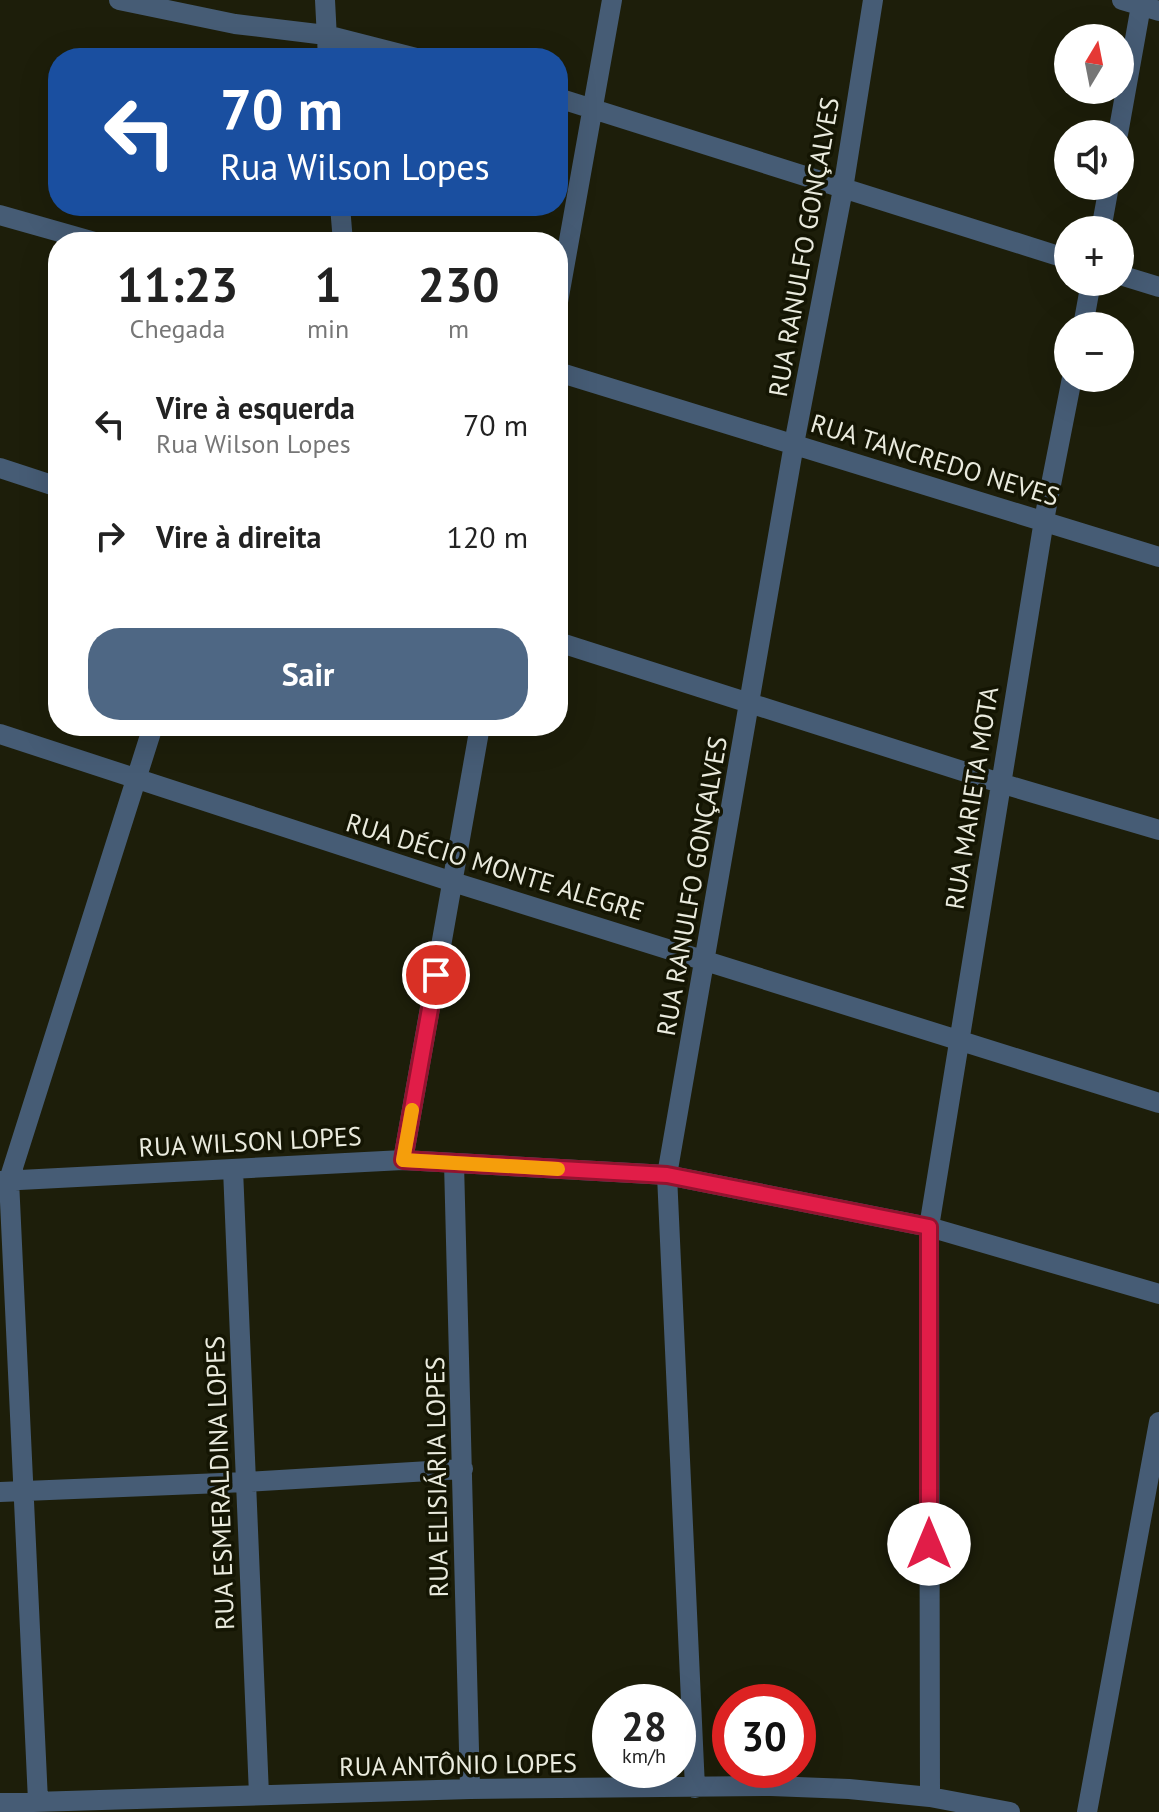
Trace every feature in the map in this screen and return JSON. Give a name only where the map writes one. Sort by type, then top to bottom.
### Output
[{"type":"street","points":[[119,0],[235,24],[326,35],[377,48]]},
{"type":"street","points":[[325,0],[327,48]]},
{"type":"street","points":[[568,245],[612,0]]},
{"type":"street","name":"RUA RANULFO GONÇALVES","points":[[690,1684],[667,1175],[794,444],[843,189],[873,0]]},
{"type":"street","points":[[1120,120],[1141,4]]},
{"type":"street","points":[[568,101],[1054,255]]},
{"type":"street","points":[[0,215],[60,232]]},
{"type":"street","points":[[1134,279],[1159,287]]},
{"type":"street","name":"RUA TANCREDO NEVES","points":[[568,375],[1159,557]]},
{"type":"street","name":"RUA MARIETA MOTA","points":[[929,1227],[1044,520],[1069,392]]},
{"type":"street","points":[[0,468],[48,484]]},
{"type":"street","points":[[568,645],[1000,783],[1159,830]]},
{"type":"street","name":"RUA DÉCIO MONTE ALEGRE","points":[[0,734],[453,882],[1159,1103]]},
{"type":"street","points":[[38,1801],[25,1492],[4,1180],[150,736]]},
{"type":"street","points":[[403,1160],[478,736]]},
{"type":"street","name":"RUA WILSON LOPES","points":[[4,1180],[403,1160],[667,1175],[929,1227],[1159,1294]]},
{"type":"street","name":"RUA ELISIÁRIA LOPES","points":[[454,1163],[470,1789]]},
{"type":"street","name":"RUA ESMERALDINA LOPES","points":[[233,1169],[259,1795]]},
{"type":"street","points":[[929,1227],[930,1797]]},
{"type":"street","points":[[1087,1812],[1159,1422]]},
{"type":"street","points":[[0,1492],[463,1469]]},
{"type":"street","name":"RUA ANTÔNIO LOPES","points":[[696,1788],[771,1786],[849,1789],[930,1797],[1010,1812]]},
{"type":"street","name":"RUA ANTÔNIO LOPES","points":[[0,1803],[470,1789],[695,1788]]},
{"type":"slow traffic","points":[[412,1110],[403,1160],[558,1169]]},
{"type":"route","points":[[436,975],[403,1160],[667,1175],[929,1227],[929,1544]]}]
